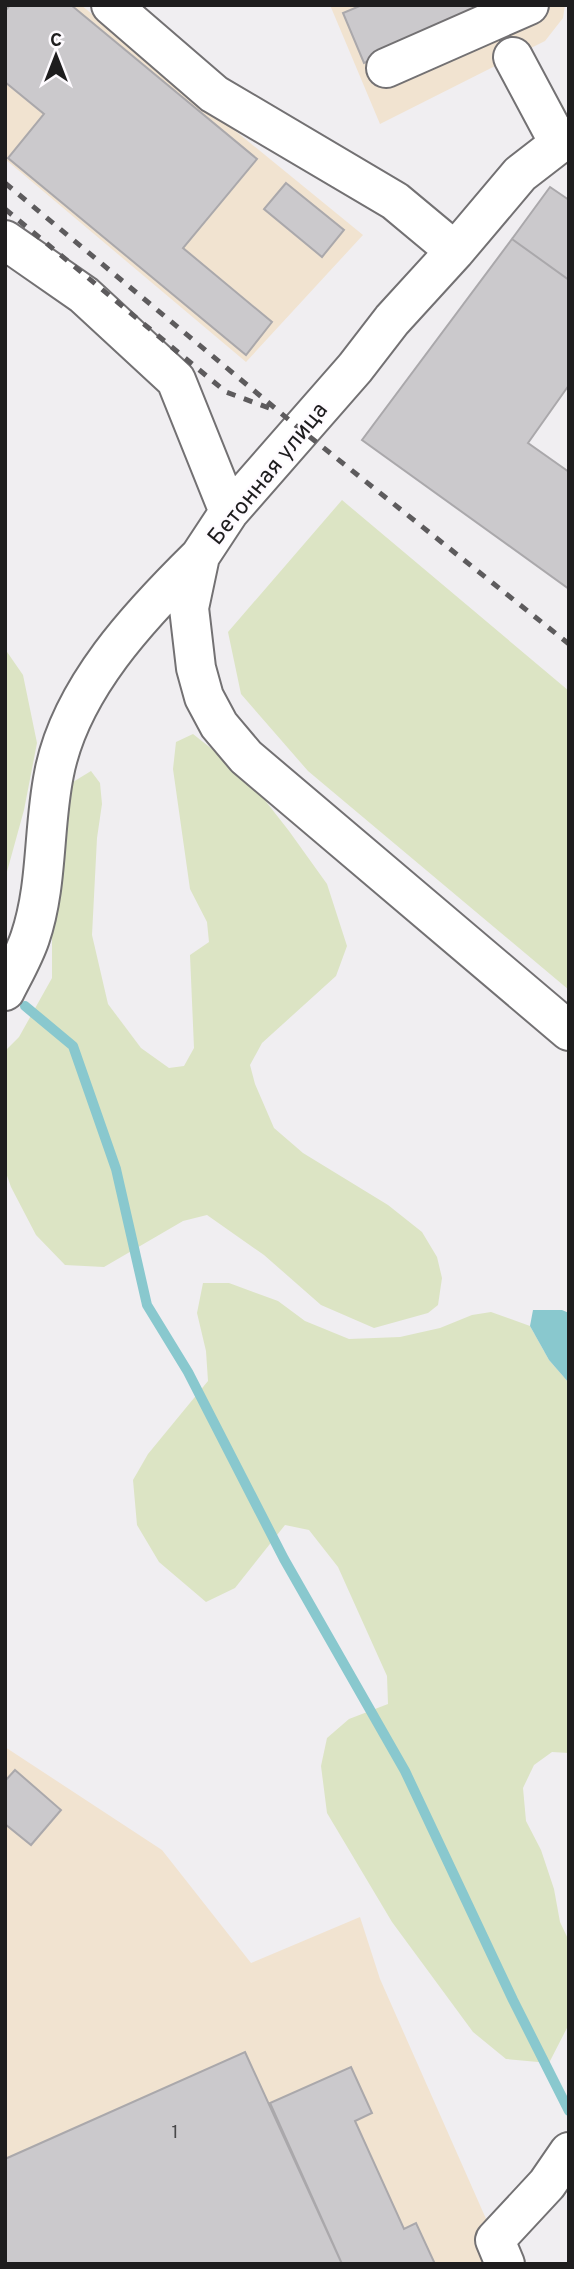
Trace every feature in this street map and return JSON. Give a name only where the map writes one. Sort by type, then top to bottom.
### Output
[{"type":"street","points":[[111,5],[214,94],[395,201],[455,251]]},
{"type":"street","points":[[386,68],[529,5]]},
{"type":"street","points":[[513,57],[564,140]]},
{"type":"street","name":"Бетонная улица","points":[[564,140],[520,174],[229,512],[200,556],[189,608],[196,668],[204,697],[219,725],[246,757],[569,1031]]},
{"type":"street","points":[[5,240],[84,295],[176,380],[229,512]]},
{"type":"street","points":[[5,991],[30,938],[37,909],[54,774],[72,718],[132,628],[152,603],[200,556]]},
{"type":"street","points":[[505,2264],[495,2240],[547,2184],[569,2152]]},
{"type":"shaded area","points":[[5,5],[81,5],[363,235],[246,362],[5,159]]},
{"type":"shaded area","points":[[330,5],[565,5],[563,18],[545,41],[380,124]]},
{"type":"shaded area","points":[[5,1747],[162,1850],[251,1963],[360,1917],[380,1979],[506,2264],[5,2264]]},
{"type":"green space","points":[[342,500],[569,691],[569,990],[308,771],[241,694],[228,632]]},
{"type":"green space","points":[[5,649],[23,675],[37,743],[24,810],[5,879]]},
{"type":"green space","points":[[193,734],[246,776],[289,831],[327,884],[347,946],[336,976],[262,1043],[250,1065],[255,1084],[274,1128],[303,1153],[388,1205],[422,1232],[437,1257],[442,1278],[438,1305],[428,1313],[374,1328],[321,1305],[264,1255],[207,1215],[183,1221],[104,1267],[65,1265],[36,1235],[11,1187],[5,1170],[5,1051],[19,1037],[52,978],[52,923],[73,782],[91,771],[100,783],[102,804],[97,838],[92,935],[108,1004],[141,1048],[169,1068],[184,1066],[194,1048],[190,955],[209,942],[207,922],[190,889],[173,769],[176,742]]},
{"type":"green space","points":[[203,1283],[229,1283],[278,1301],[305,1321],[349,1339],[400,1337],[440,1328],[472,1315],[491,1312],[530,1326],[549,1360],[569,1383],[569,1753],[552,1752],[534,1765],[523,1788],[526,1821],[541,1850],[554,1889],[560,1922],[569,1941],[569,2024],[549,2063],[506,2059],[473,2032],[392,1922],[327,1813],[321,1766],[327,1738],[349,1719],[388,1704],[387,1676],[338,1567],[309,1530],[285,1525],[235,1588],[206,1602],[159,1562],[137,1525],[133,1480],[148,1454],[208,1381],[206,1351],[197,1313]]},
{"type":"water","points":[[533,1310],[562,1310],[569,1313],[569,1383],[549,1360],[530,1326]]},
{"type":"building","points":[[10,5],[71,5],[257,159],[183,248],[272,322],[246,355],[8,158],[44,114],[5,82],[5,11]]},
{"type":"building","points":[[362,5],[502,5],[364,63],[343,13]]},
{"type":"building","points":[[286,183],[344,230],[322,257],[264,209]]},
{"type":"building","points":[[550,187],[569,200],[569,280],[512,239]]},
{"type":"building","points":[[512,239],[569,280],[569,385],[528,443],[569,472],[569,589],[362,440]]},
{"type":"building","points":[[15,1770],[61,1810],[31,1845],[5,1824],[5,1781]]},
{"type":"building","points":[[245,2052],[342,2264],[5,2264],[5,2159]]},
{"type":"building","points":[[351,2067],[372,2113],[355,2121],[404,2229],[416,2223],[435,2264],[342,2264],[270,2103]]},
{"type":"waterway","points":[[25,1006],[73,1046],[116,1169],[147,1305],[188,1372],[284,1559],[405,1771],[513,2000],[569,2111]]},
{"type":"railway","points":[[5,183],[300,429],[569,644]]},
{"type":"railway","points":[[5,209],[226,392],[269,408]]}]
